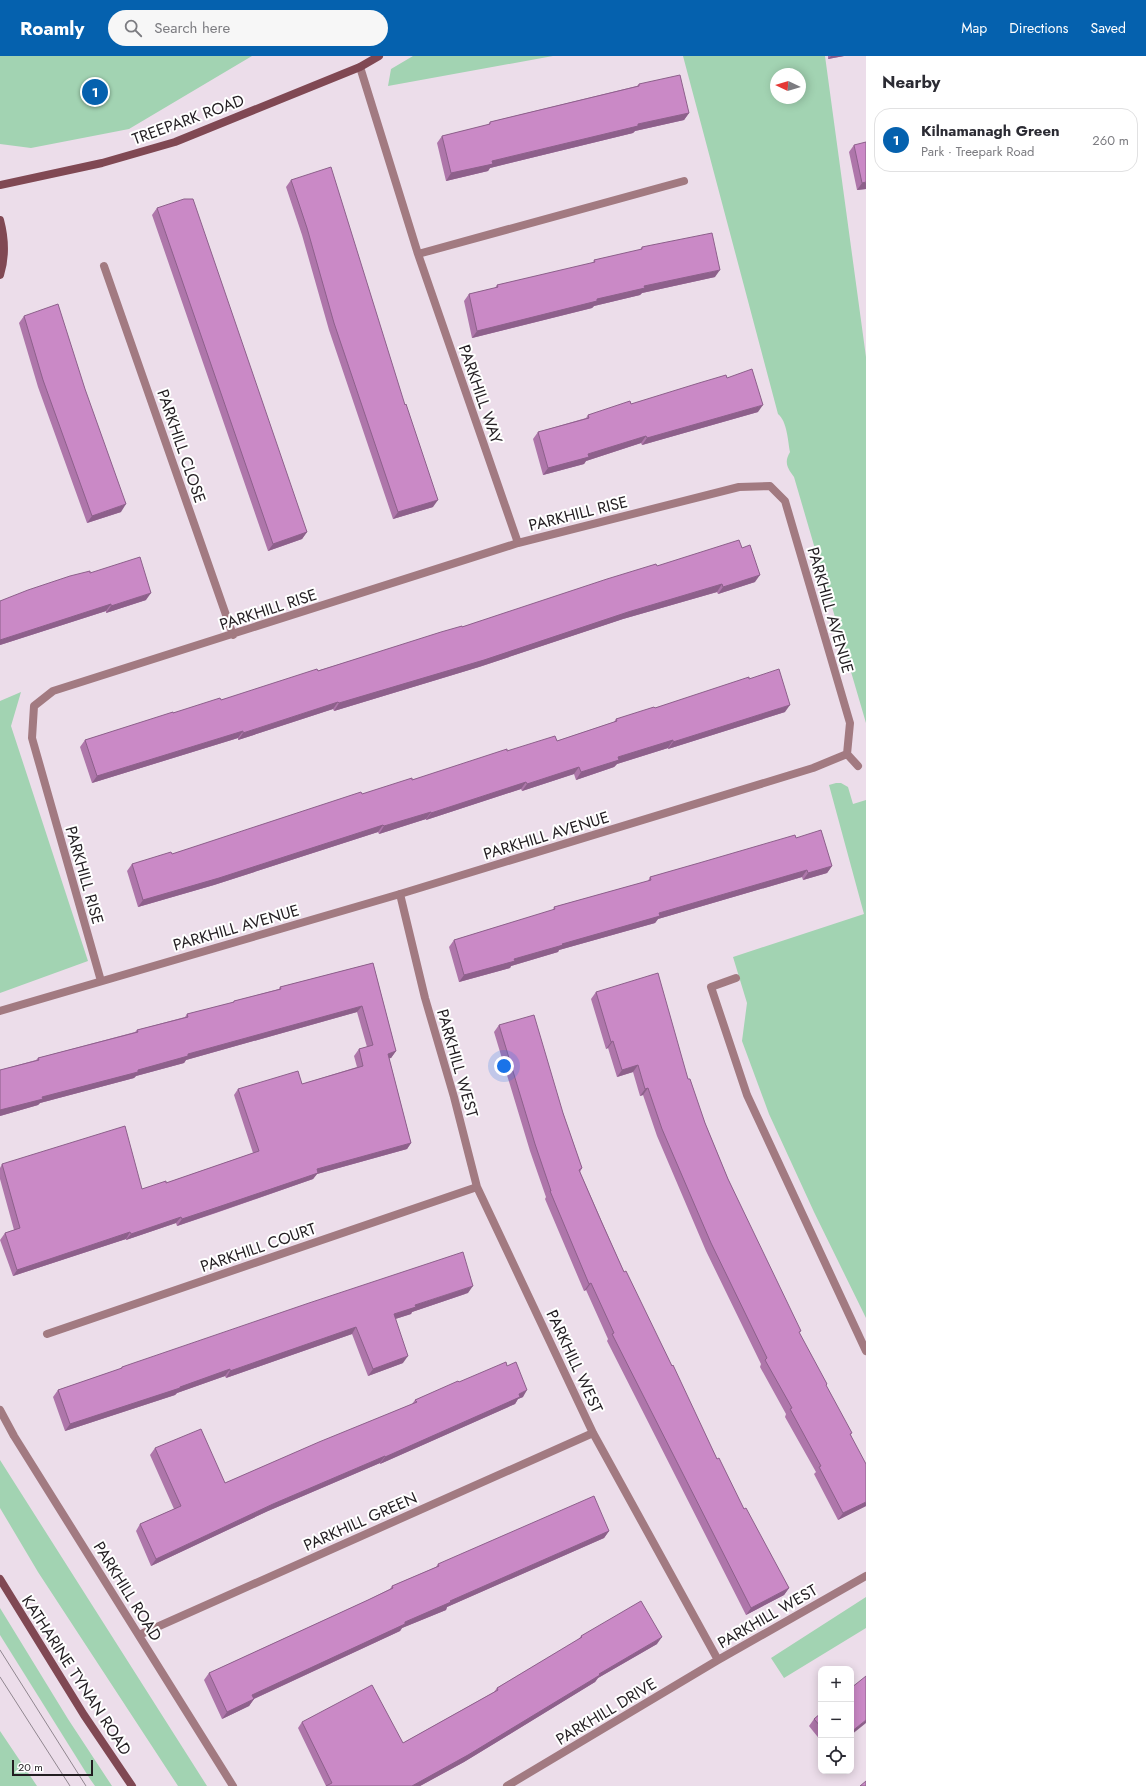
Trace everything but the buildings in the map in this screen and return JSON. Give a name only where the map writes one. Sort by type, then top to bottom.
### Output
[{"type":"street","name":"TREEPARK ROAD","points":[[0,185],[102,163],[175,142],[360,67],[379,56]]},
{"type":"street","name":"PARKHILL WAY","points":[[360,67],[418,254],[518,543]]},
{"type":"street","points":[[418,254],[684,180]]},
{"type":"street","points":[[0,220],[4,236],[4,262],[0,275]]},
{"type":"street","name":"PARKHILL CLOSE","points":[[104,266],[232,635]]},
{"type":"street","name":"PARKHILL RISE","points":[[101,981],[32,738],[34,706],[53,692],[518,543],[739,487],[770,486],[785,501]]},
{"type":"street","name":"PARKHILL AVENUE","points":[[0,1011],[400,894],[813,768],[847,754],[850,723],[785,501]]},
{"type":"street","points":[[847,754],[858,766]]},
{"type":"street","name":"PARKHILL WEST","points":[[400,894],[425,998],[454,1097],[477,1186],[593,1433],[718,1660],[866,1576]]},
{"type":"street","points":[[736,978],[711,987],[747,1095],[866,1351]]},
{"type":"street","name":"PARKHILL COURT","points":[[47,1334],[477,1186]]},
{"type":"street","name":"PARKHILL ROAD","points":[[0,1410],[14,1436],[233,1786]]},
{"type":"street","name":"PARKHILL GREEN","points":[[139,1635],[593,1433]]},
{"type":"street","name":"KATHARINE TYNAN ROAD","points":[[0,1579],[84,1715],[132,1786]]},
{"type":"street","name":"PARKHILL DRIVE","points":[[507,1786],[718,1660]]},
{"type":"green space","points":[[0,56],[252,56],[129,129],[31,148],[0,144]]},
{"type":"green space","points":[[413,56],[553,56],[388,86],[391,69]]},
{"type":"green space","points":[[683,56],[825,56],[866,357],[866,723],[794,477],[787,465],[787,459],[790,452],[788,437],[781,417],[778,414]]},
{"type":"green space","points":[[21,692],[11,726],[88,961],[0,993],[0,701]]},
{"type":"green space","points":[[841,783],[848,787],[853,804],[866,800],[866,1318],[814,1212],[769,1114],[742,1041],[747,1003],[733,957],[864,914],[829,785]]},
{"type":"green space","points":[[0,1460],[207,1786],[178,1786],[38,1572],[0,1508]]},
{"type":"green space","points":[[866,1597],[866,1628],[784,1678],[771,1658]]},
{"type":"green space","points":[[0,1608],[68,1719],[112,1786],[95,1786],[90,1779],[0,1635]]},
{"type":"green space","points":[[0,1731],[37,1786],[0,1786]]},
{"type":"tram line","points":[[0,1650],[86,1786]]},
{"type":"tram line","points":[[0,1677],[70,1786]]},
{"type":"place","name":"Kilnamanagh Green","points":[[95,92]]}]
